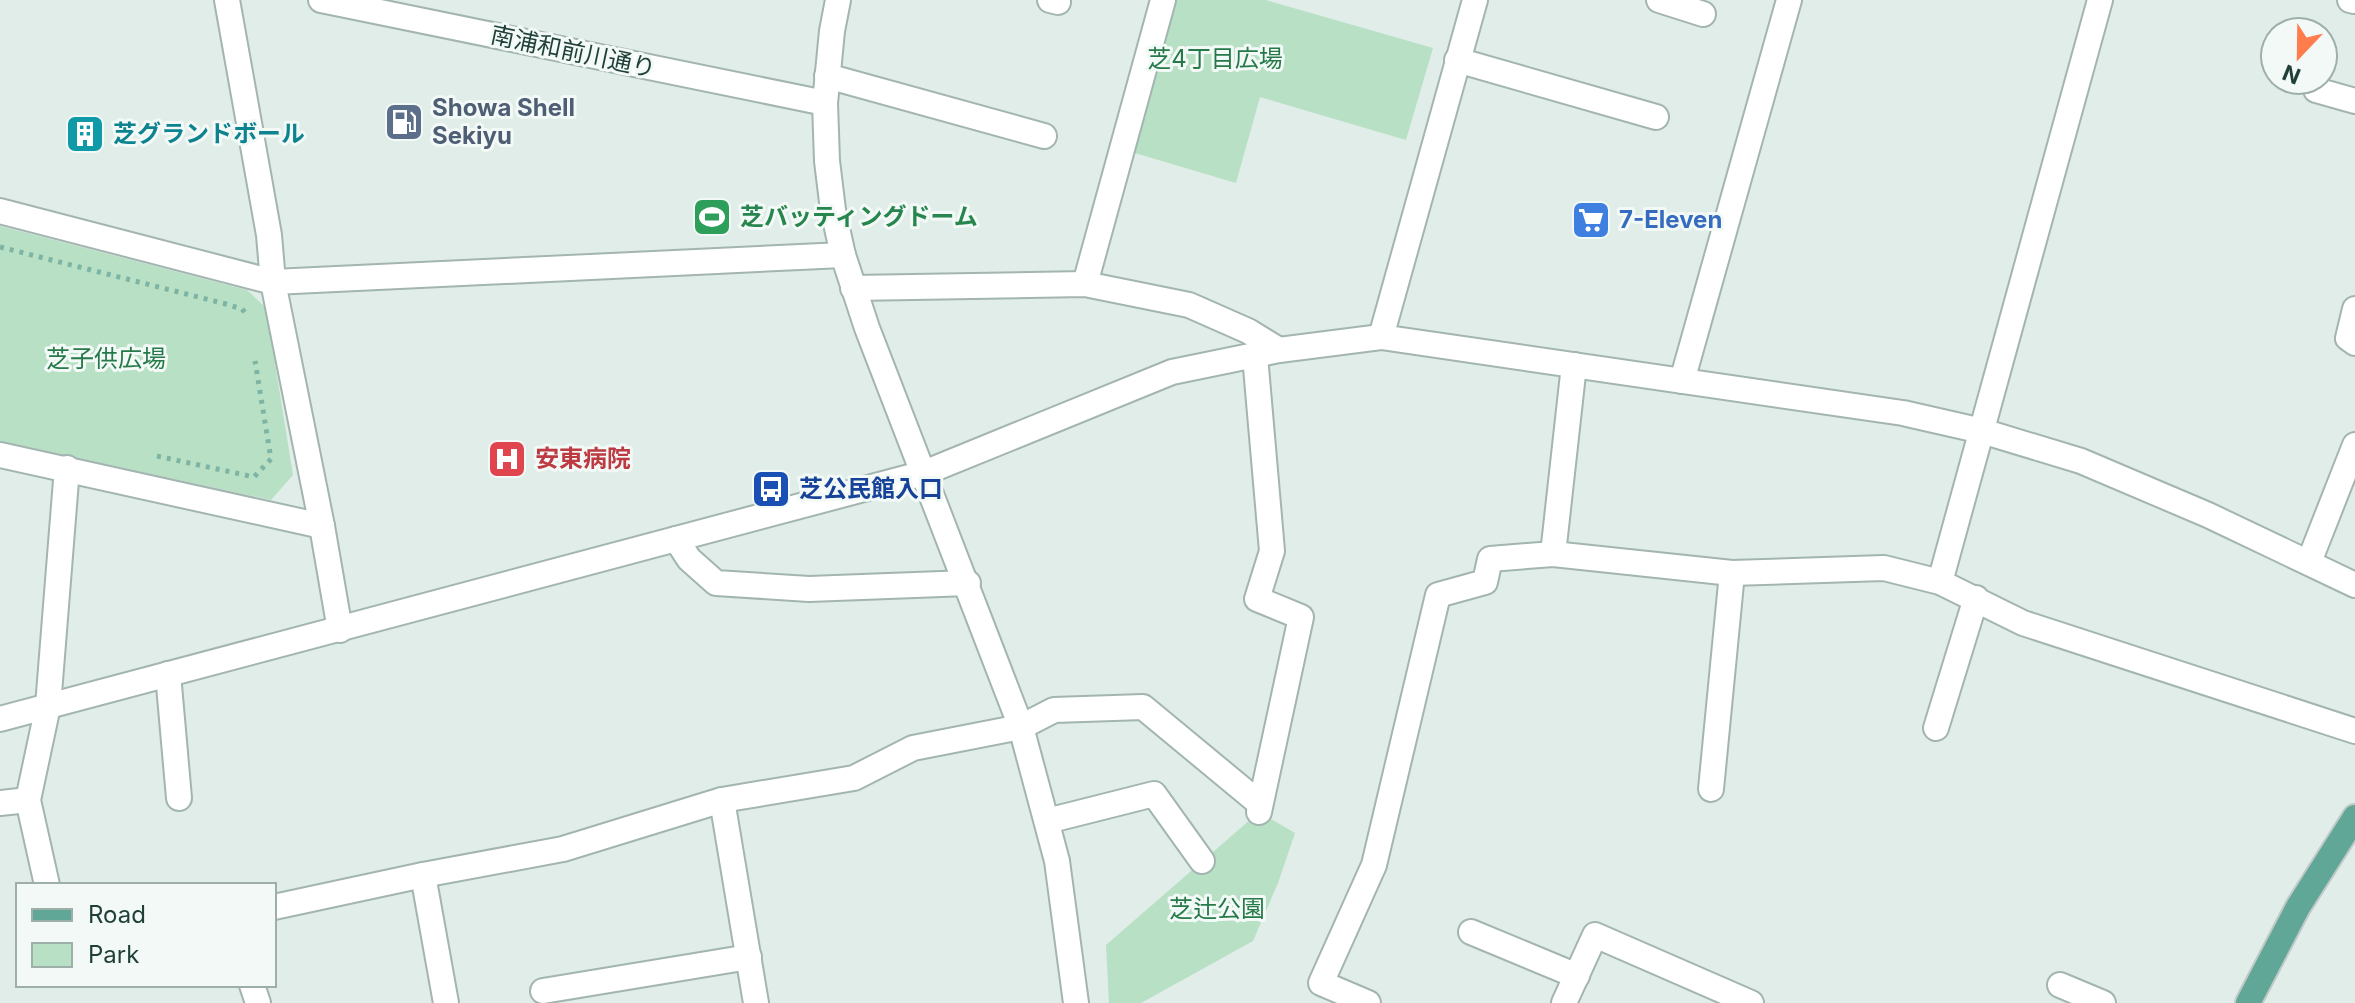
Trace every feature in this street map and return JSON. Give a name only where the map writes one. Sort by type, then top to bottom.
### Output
[{"type":"main road","points":[[2248,1003],[2298,907],[2355,817]]},
{"type":"street","points":[[227,0],[269,235],[273,282],[340,630]]},
{"type":"street","name":"南浦和前川通り","points":[[321,0],[825,103]]},
{"type":"street","points":[[838,0],[825,103],[830,185],[843,255],[1021,727],[1057,861],[1076,1003]]},
{"type":"street","points":[[1085,284],[1163,0]]},
{"type":"street","points":[[1381,337],[1475,0]]},
{"type":"street","points":[[1659,0],[1703,14]]},
{"type":"street","points":[[1682,381],[1789,0]]},
{"type":"street","points":[[1940,582],[2100,0]]},
{"type":"street","points":[[1457,60],[1656,117]]},
{"type":"street","points":[[827,76],[1044,136]]},
{"type":"street","points":[[0,211],[273,282],[843,255]]},
{"type":"street","points":[[853,288],[1085,284],[1189,305],[1248,331],[1279,350]]},
{"type":"street","points":[[2355,309],[2348,338],[2355,343]]},
{"type":"street","points":[[0,719],[924,473],[1172,372],[1279,350],[1381,337],[1903,413],[1982,431],[2081,461],[2208,515],[2355,585]]},
{"type":"street","points":[[276,907],[563,849],[722,800],[854,778],[913,748],[1021,727],[1054,710],[1143,707],[1259,808],[1301,617],[1257,599],[1272,551],[1255,356]]},
{"type":"street","points":[[1553,554],[1574,365]]},
{"type":"street","points":[[2309,562],[2355,445]]},
{"type":"street","points":[[0,455],[322,526]]},
{"type":"street","points":[[47,883],[28,800],[48,706],[67,468]]},
{"type":"street","points":[[676,539],[689,559],[716,583],[809,589],[968,583]]},
{"type":"street","points":[[1368,1003],[1321,983],[1374,865],[1438,595],[1485,582],[1490,559],[1553,554],[1732,573],[1884,568],[1940,582],[2023,623],[2355,731]]},
{"type":"street","points":[[1711,789],[1732,573]]},
{"type":"street","points":[[1936,728],[1976,598]]},
{"type":"street","points":[[168,674],[179,798]]},
{"type":"street","points":[[1047,821],[1154,794],[1202,861]]},
{"type":"street","points":[[0,803],[28,800]]},
{"type":"street","points":[[722,800],[756,1003]]},
{"type":"street","points":[[423,875],[446,1003]]},
{"type":"street","points":[[1471,932],[1577,976]]},
{"type":"street","points":[[1564,1003],[1595,935],[1751,1003]]},
{"type":"street","points":[[543,991],[749,957]]},
{"type":"street","points":[[2060,985],[2103,1003]]},
{"type":"path","points":[[0,247],[234,307],[248,316],[250,330]]},
{"type":"path","points":[[254,477],[271,459],[255,359]]},
{"type":"green space","name":"芝4丁目広場","points":[[1172,0],[1266,0],[1433,48],[1406,140],[1260,97],[1236,183],[1128,151]]},
{"type":"green space","name":"芝子供広場","points":[[0,226],[247,290],[266,308],[293,475],[271,500],[0,441]]},
{"type":"green space","name":"芝辻公園","points":[[1259,812],[1295,833],[1253,941],[1141,1003],[1109,1003],[1106,945]]},
{"type":"place","name":"Showa Shell Sekiyu","points":[[404,122]]},
{"type":"place","name":"芝グランドボール","points":[[85,134]]},
{"type":"place","name":"芝バッティングドーム","points":[[712,217]]},
{"type":"place","name":"7-Eleven","points":[[1591,220]]},
{"type":"place","name":"安東病院","points":[[507,459]]},
{"type":"place","name":"芝公民館入口","points":[[771,489]]}]
